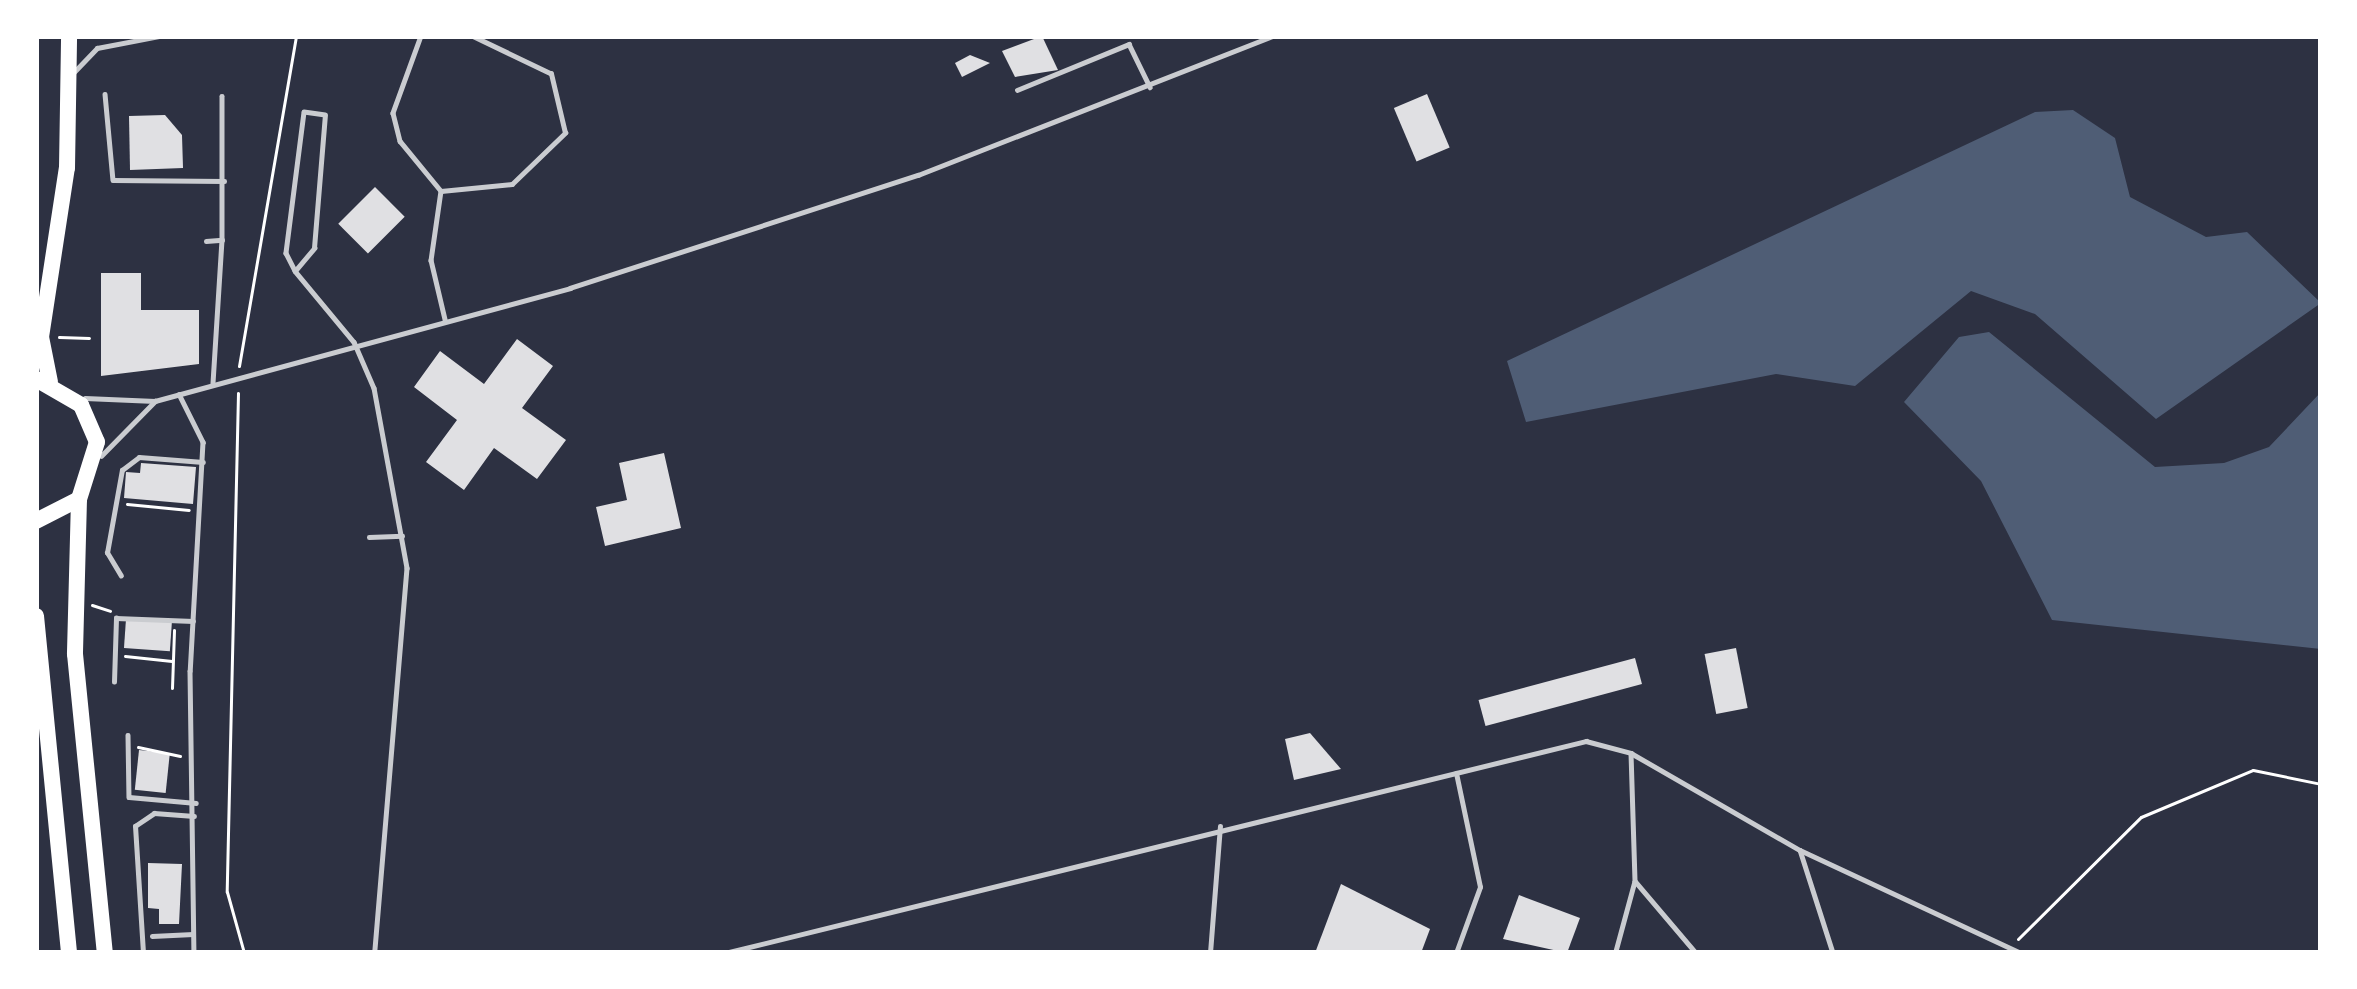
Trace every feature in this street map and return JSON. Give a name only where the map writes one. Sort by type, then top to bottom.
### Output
[{"type":"main road","points":[[69,36],[62,218],[43,307],[43,380],[73,397],[91,421],[96,464],[79,499],[75,654],[105,953]]},
{"type":"main road","points":[[36,521],[79,499]]},
{"type":"main road","points":[[36,616],[68,953]]},
{"type":"lane","points":[[105,36],[105,48]]},
{"type":"lane","points":[[68,85],[80,58],[160,36]]},
{"type":"lane","points":[[421,36],[393,113],[441,191],[431,260],[445,320]]},
{"type":"lane","points":[[441,191],[512,184],[565,133],[550,74],[472,36]]},
{"type":"lane","points":[[73,397],[155,401],[445,320],[918,175],[1274,36]]},
{"type":"lane","points":[[1017,90],[1129,44],[1150,88]]},
{"type":"lane","points":[[105,94],[112,180],[224,181]]},
{"type":"lane","points":[[212,383],[222,240],[222,97]]},
{"type":"lane","points":[[295,271],[314,248],[325,116],[304,112],[286,253],[295,271],[354,342],[374,388],[402,536],[375,953]]},
{"type":"lane","points":[[206,241],[222,240]]},
{"type":"lane","points":[[179,394],[203,462],[193,621],[194,953]]},
{"type":"lane","points":[[96,464],[120,426],[155,401]]},
{"type":"lane","points":[[121,576],[107,553],[122,470],[140,457],[203,462]]},
{"type":"lane","points":[[369,537],[402,536]]},
{"type":"lane","points":[[114,682],[116,619],[193,621]]},
{"type":"lane","points":[[128,735],[129,797],[196,803]]},
{"type":"lane","points":[[725,953],[1220,826],[1586,741],[1631,753],[1800,850],[2012,944],[2021,953]]},
{"type":"lane","points":[[1615,953],[1635,881],[1631,753]]},
{"type":"lane","points":[[1456,773],[1480,887],[1456,953]]},
{"type":"lane","points":[[143,953],[135,826],[154,813],[194,816]]},
{"type":"lane","points":[[1210,953],[1220,826]]},
{"type":"lane","points":[[1800,850],[1833,953]]},
{"type":"lane","points":[[1635,881],[1696,953]]},
{"type":"lane","points":[[152,936],[193,934]]},
{"type":"path","points":[[244,953],[227,892],[238,377],[285,68],[296,36]]},
{"type":"path","points":[[58,337],[88,338]]},
{"type":"path","points":[[121,500],[200,511]]},
{"type":"path","points":[[90,604],[111,612]]},
{"type":"path","points":[[172,688],[174,626]]},
{"type":"path","points":[[119,639],[118,655],[172,661]]},
{"type":"path","points":[[136,748],[180,755]]},
{"type":"path","points":[[2012,944],[2141,817],[2253,770],[2321,784]]},
{"type":"water","points":[[2073,110],[2115,138],[2130,197],[2206,237],[2247,232],[2321,303],[2156,419],[2035,314],[1971,291],[1855,386],[1776,374],[1526,422],[1507,361],[2035,112]]},
{"type":"water","points":[[1989,332],[2155,467],[2224,463],[2269,447],[2321,392],[2321,649],[2052,620],[1981,481],[1904,402],[1959,337]]},
{"type":"building","points":[[1042,36],[1058,70],[1015,77],[1002,51]]},
{"type":"building","points":[[970,55],[990,63],[962,77],[955,63]]},
{"type":"building","points":[[1427,94],[1450,147],[1417,161],[1394,108]]},
{"type":"building","points":[[165,115],[182,135],[183,168],[130,170],[129,116]]},
{"type":"building","points":[[375,187],[405,217],[368,253],[338,224]]},
{"type":"building","points":[[101,273],[141,273],[141,310],[199,310],[199,364],[101,376]]},
{"type":"building","points":[[517,339],[553,366],[522,408],[566,440],[537,479],[494,448],[464,490],[426,462],[457,420],[414,387],[440,351],[484,384]]},
{"type":"building","points":[[664,453],[681,528],[605,546],[596,507],[627,500],[619,463]]},
{"type":"building","points":[[141,463],[196,467],[193,504],[124,498],[126,472],[140,473]]},
{"type":"building","points":[[126,619],[172,622],[170,651],[124,648]]},
{"type":"building","points":[[1736,648],[1748,708],[1716,714],[1705,654]]},
{"type":"building","points":[[1635,658],[1642,684],[1486,726],[1479,700]]},
{"type":"building","points":[[1310,733],[1341,769],[1294,780],[1285,739]]},
{"type":"building","points":[[139,750],[170,753],[166,793],[135,790]]},
{"type":"building","points":[[148,863],[182,864],[179,924],[159,924],[159,909],[148,908]]},
{"type":"building","points":[[1341,884],[1430,929],[1421,953],[1315,953]]},
{"type":"building","points":[[1519,895],[1580,918],[1567,953],[1503,939]]}]
